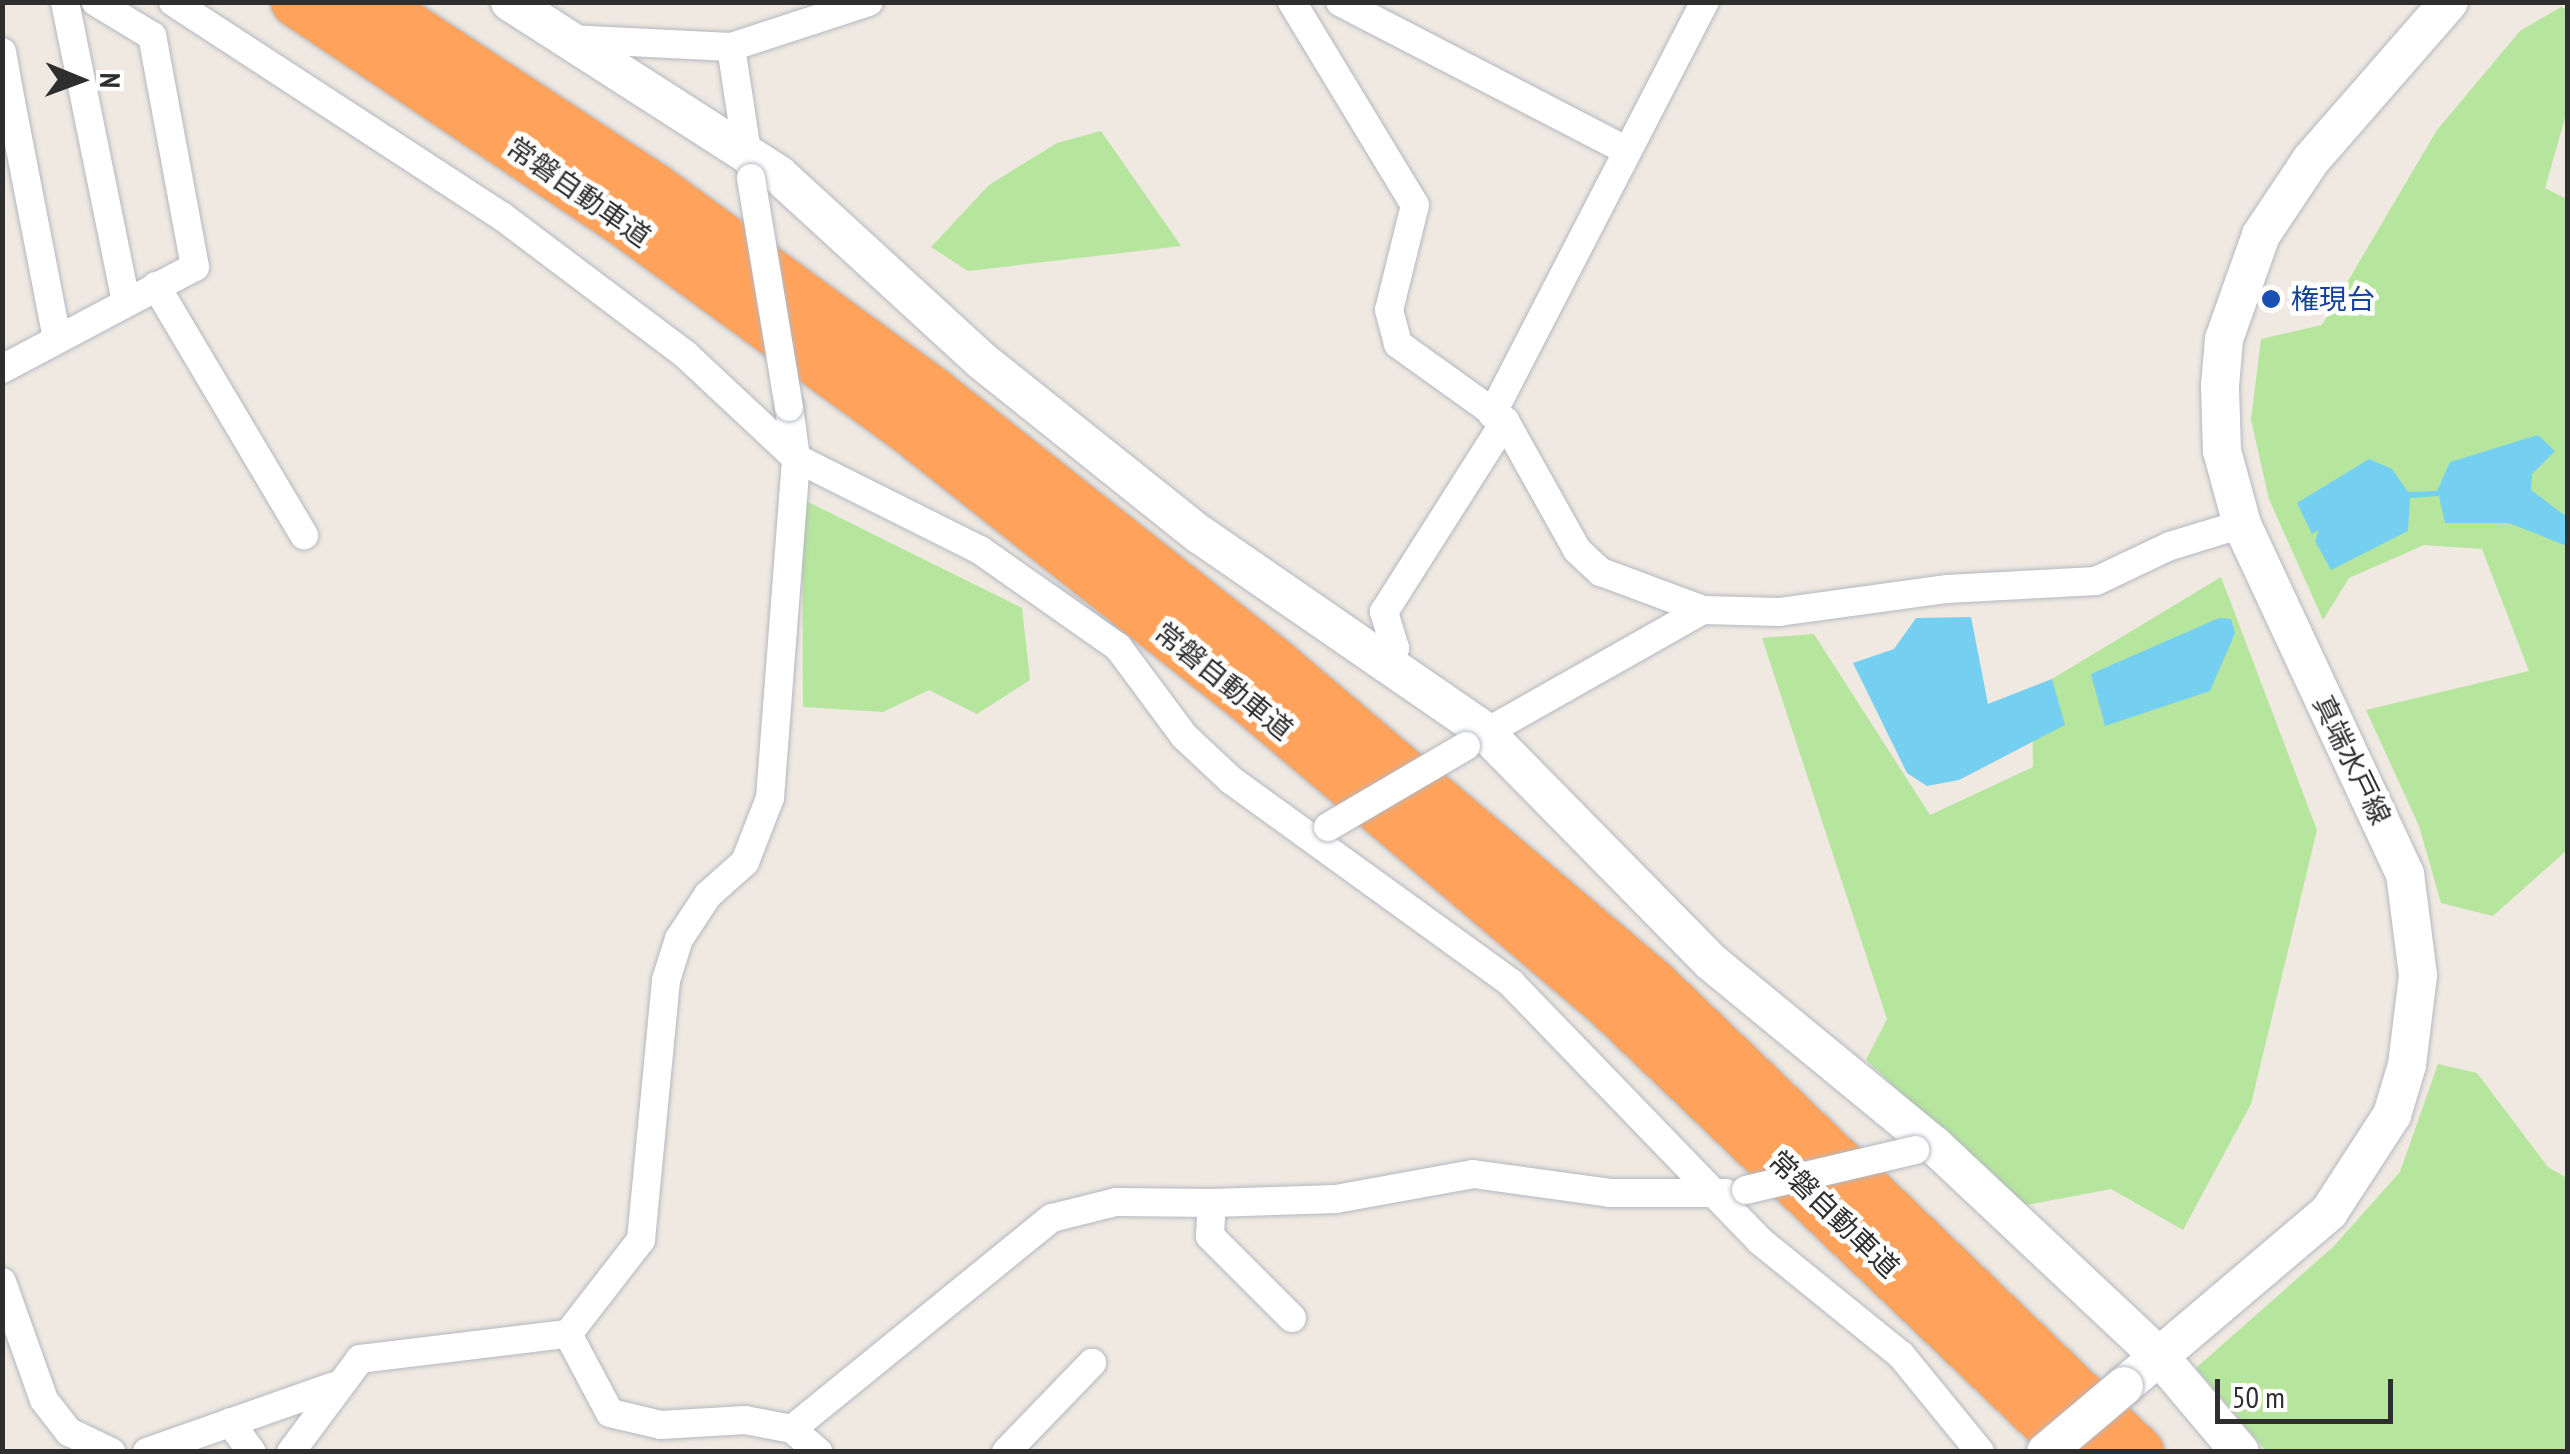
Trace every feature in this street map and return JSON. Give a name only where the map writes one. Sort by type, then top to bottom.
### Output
[{"type":"highway","name":"常磐自動車道","points":[[296,2],[619,218],[858,392],[1254,703],[1654,1046],[2077,1452]]},
{"type":"highway","name":"常磐自動車道","points":[[371,2],[654,188],[934,393],[1278,666],[1653,984],[1877,1191],[2139,1452]]},
{"type":"street","points":[[65,2],[126,300]]},
{"type":"street","points":[[2,368],[56,334],[195,267],[152,36],[96,2]]},
{"type":"street","points":[[173,2],[503,217],[686,355],[796,458],[980,550],[1061,602],[1118,646],[1184,736],[1231,780],[1319,834],[1510,983],[1732,1192],[1760,1241],[1901,1356],[1980,1452]]},
{"type":"street","points":[[510,2],[750,166],[1184,522],[1386,664],[1474,738],[1711,962],[2160,1357],[2240,1452]]},
{"type":"street","points":[[564,38],[730,46],[870,2]]},
{"type":"street","points":[[1292,2],[1415,205],[1388,329],[1499,418],[1588,561],[1703,610],[1779,612],[1947,589],[2096,582],[2170,546],[2242,524]]},
{"type":"street","points":[[1340,2],[1627,151]]},
{"type":"street","points":[[1386,664],[1396,648],[1384,612],[1499,418],[1627,151],[1705,2]]},
{"type":"street","name":"真端水戸線","points":[[2046,1452],[2287,1252],[2362,1170],[2392,1114],[2415,1026],[2417,939],[2404,874],[2242,524],[2222,452],[2220,386],[2242,278],[2311,160],[2437,6]]},
{"type":"street","points":[[290,1452],[334,1386],[360,1359],[568,1334],[641,1240],[666,980],[679,939],[708,896],[745,862],[770,798],[796,458],[730,46]]},
{"type":"street","points":[[2,52],[7,103],[56,334]]},
{"type":"street","points":[[156,286],[304,535]]},
{"type":"street","points":[[1319,834],[1474,738],[1703,610]]},
{"type":"street","points":[[792,1429],[1052,1218],[1116,1202],[1336,1199],[1473,1174],[1610,1193],[1732,1192],[1925,1147]]},
{"type":"street","points":[[1212,1203],[1210,1236],[1292,1318]]},
{"type":"street","points":[[2,1282],[12,1344],[52,1411],[69,1432],[111,1452]]},
{"type":"street","points":[[568,1334],[595,1397],[610,1413],[659,1438],[745,1420],[792,1429],[818,1452]]},
{"type":"street","points":[[1006,1452],[1092,1363]]},
{"type":"street","points":[[147,1452],[334,1386]]},
{"type":"street","points":[[230,1422],[252,1452]]},
{"type":"green space","points":[[2561,7],[2567,9],[2567,111],[2545,188],[2568,200],[2567,850],[2493,916],[2441,903],[2419,826],[2366,710],[2529,671],[2482,549],[2424,545],[2349,578],[2323,620],[2269,499],[2251,420],[2261,339],[2322,325],[2437,130],[2520,31]]},
{"type":"green space","points":[[1101,131],[1181,246],[968,271],[931,247],[989,185],[1057,143]]},
{"type":"green space","points":[[802,499],[1022,608],[1030,680],[977,714],[929,690],[883,712],[803,707]]},
{"type":"green space","points":[[2221,577],[2317,830],[2251,1104],[2183,1230],[2111,1189],[2021,1206],[1866,1060],[1887,1019],[1762,638],[1814,634],[1930,815],[2033,767],[2032,691]]},
{"type":"green space","points":[[2438,1064],[2477,1073],[2548,1167],[2567,1178],[2567,1451],[2266,1451],[2196,1368],[2333,1247],[2400,1172]]},
{"type":"water","points":[[2538,435],[2555,451],[2532,474],[2531,490],[2567,517],[2567,546],[2509,523],[2445,523],[2439,496],[2410,498],[2408,531],[2331,570],[2315,541],[2319,530],[2312,534],[2297,503],[2369,459],[2392,469],[2408,492],[2437,491],[2450,462]]},
{"type":"water","points":[[1971,617],[1988,704],[2052,679],[2065,725],[1959,780],[1927,786],[1907,773],[1853,663],[1894,649],[1916,618]]},
{"type":"water","points":[[2219,618],[2231,619],[2235,633],[2210,691],[2105,726],[2091,674]]},
{"type":"place","name":"権現台","points":[[2271,299]]}]
